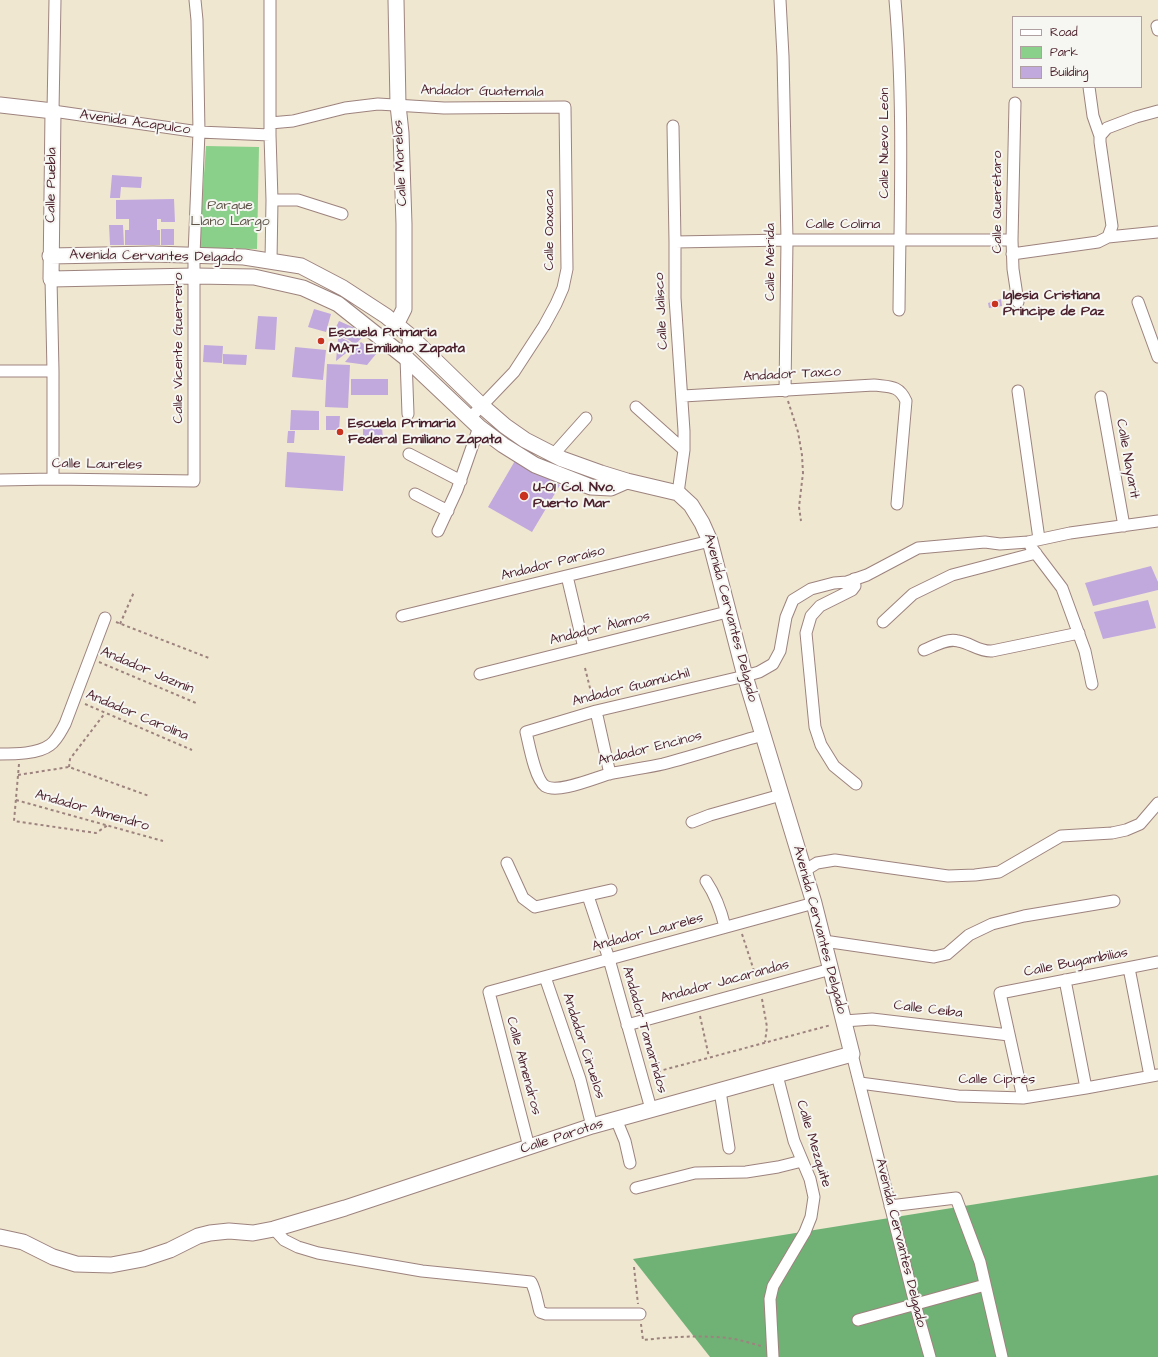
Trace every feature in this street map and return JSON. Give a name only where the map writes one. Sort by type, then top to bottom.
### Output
[{"type":"street","name":"Calle Puebla","points":[[53,479],[53,371],[50,256],[55,0]]},
{"type":"street","name":"Calle Vicente Guerrero","points":[[194,481],[194,255],[199,132],[197,20],[195,0]]},
{"type":"street","points":[[270,0],[270,135],[272,200],[271,261]]},
{"type":"street","name":"Calle Morelos","points":[[396,0],[398,105],[401,133],[404,224],[404,301],[403,312],[396,325]]},
{"type":"street","name":"Calle Mérida","points":[[780,0],[783,56],[787,240],[785,391]]},
{"type":"street","name":"Calle Nuevo León","points":[[895,0],[900,88],[901,186],[899,310]]},
{"type":"street","points":[[1089,88],[1093,116],[1100,136],[1112,226],[1108,237]]},
{"type":"street","name":"Calle Querétaro","points":[[1015,103],[1012,254],[1018,302]]},
{"type":"street","points":[[270,123],[293,121],[345,108],[378,104],[398,105]]},
{"type":"street","name":"Avenida Acapulco","points":[[0,105],[199,132],[270,135]]},
{"type":"street","name":"Andador Guatemala","points":[[398,105],[444,108],[565,107]]},
{"type":"street","name":"Calle Oaxaca","points":[[438,531],[461,481],[475,423],[482,406],[514,372],[544,326],[563,288],[567,270],[565,107]]},
{"type":"street","points":[[1100,136],[1107,128],[1136,117],[1158,111]]},
{"type":"street","name":"Calle Jalisco","points":[[673,126],[675,298],[683,396],[684,450],[678,494]]},
{"type":"street","points":[[272,200],[298,200],[342,214]]},
{"type":"street","points":[[1012,254],[1098,242],[1108,237],[1158,232]]},
{"type":"street","name":"Calle Colima","points":[[675,242],[787,240],[1012,240]]},
{"type":"street","name":"Avenida Cervantes Delgado","points":[[50,256],[152,254],[194,255],[244,257],[301,266],[343,288],[386,316],[504,426],[520,437],[558,457],[627,481],[678,494],[692,505],[710,541],[745,676],[814,903],[914,1304],[930,1357]]},
{"type":"street","points":[[51,279],[195,276],[254,277],[303,288],[338,304],[406,358],[475,423],[503,445],[535,466],[591,487],[611,488],[627,481]]},
{"type":"street","points":[[1138,302],[1158,358]]},
{"type":"street","points":[[408,414],[406,358],[409,336]]},
{"type":"street","points":[[0,371],[53,371]]},
{"type":"street","name":"Andador Taxco","points":[[683,396],[874,385],[894,388],[902,392],[906,401],[897,504]]},
{"type":"street","points":[[1018,392],[1039,539]]},
{"type":"street","name":"Calle Nayarit","points":[[1101,397],[1124,526]]},
{"type":"street","points":[[636,407],[684,450]]},
{"type":"street","points":[[556,474],[558,457],[586,418]]},
{"type":"street","points":[[409,454],[461,481]]},
{"type":"street","name":"Calle Laureles","points":[[0,480],[53,479],[194,481]]},
{"type":"street","points":[[415,494],[448,511]]},
{"type":"street","points":[[745,676],[759,672],[773,664],[780,651],[786,617],[793,600],[811,589],[867,575],[918,548],[985,542],[1000,544],[1028,542],[1070,533],[1158,521]]},
{"type":"street","name":"Andador Paraíso","points":[[402,616],[710,541]]},
{"type":"street","points":[[1028,542],[1062,588],[1085,651],[1092,684]]},
{"type":"street","points":[[883,622],[913,594],[952,575],[1036,553]]},
{"type":"street","points":[[567,576],[584,648]]},
{"type":"street","points":[[854,579],[855,586],[852,590],[820,606],[811,616],[806,633],[815,726],[821,745],[834,766],[856,784]]},
{"type":"street","name":"Andador Álamos","points":[[480,674],[728,612]]},
{"type":"street","points":[[0,754],[37,751],[50,745],[56,739],[65,724],[105,618]]},
{"type":"street","points":[[924,650],[945,642],[958,640],[985,652],[1078,633]]},
{"type":"street","name":"Andador Guamúchil","points":[[544,786],[539,779],[526,732],[596,711],[745,676]]},
{"type":"street","points":[[596,711],[610,774]]},
{"type":"street","name":"Andador Encinos","points":[[544,786],[562,788],[610,774],[663,764],[763,735]]},
{"type":"street","points":[[692,822],[710,815],[781,795]]},
{"type":"street","points":[[804,871],[817,863],[835,860],[948,876],[998,872],[1061,836],[1112,833],[1126,830],[1140,824],[1158,803]]},
{"type":"street","points":[[507,863],[523,898],[536,907],[611,890]]},
{"type":"street","points":[[706,881],[714,892],[719,904],[725,927]]},
{"type":"street","name":"Andador Tamarindos","points":[[588,896],[609,959],[651,1110]]},
{"type":"street","points":[[824,941],[934,956],[947,954],[969,935],[992,924],[1024,916],[1114,901]]},
{"type":"street","name":"Andador Laureles","points":[[489,992],[814,903]]},
{"type":"street","name":"Calle Bugambilias","points":[[1009,1035],[1000,993],[1158,962]]},
{"type":"street","points":[[1128,968],[1156,1075]]},
{"type":"street","name":"Andador Jacarandas","points":[[627,1024],[831,969]]},
{"type":"street","name":"Andador Ciruelos","points":[[545,977],[578,1074],[592,1126]]},
{"type":"street","points":[[1065,980],[1086,1088]]},
{"type":"street","name":"Calle Almendros","points":[[489,992],[529,1147]]},
{"type":"street","name":"Calle Ceiba","points":[[844,1021],[872,1019],[1009,1035]]},
{"type":"street","points":[[1009,1035],[1023,1098]]},
{"type":"street","name":"Calle Parotas","points":[[0,1237],[23,1242],[53,1257],[76,1264],[111,1265],[143,1259],[170,1250],[198,1236],[210,1233],[229,1231],[253,1233],[274,1229],[345,1208],[592,1126],[852,1054]]},
{"type":"street","name":"Calle Mezquite","points":[[773,1353],[770,1299],[773,1286],[805,1232],[811,1217],[814,1197],[810,1179],[794,1141],[777,1075]]},
{"type":"street","name":"Calle Ciprés","points":[[860,1083],[958,1096],[1023,1098],[1156,1075]]},
{"type":"street","points":[[720,1091],[729,1148]]},
{"type":"street","points":[[616,1119],[626,1141],[630,1163]]},
{"type":"street","points":[[636,1188],[695,1173],[746,1172],[778,1167],[802,1160]]},
{"type":"street","points":[[890,1206],[956,1198],[980,1262],[1002,1357]]},
{"type":"street","points":[[274,1229],[284,1240],[298,1247],[318,1253],[422,1271],[531,1282],[535,1288],[540,1312],[546,1314],[640,1314]]},
{"type":"street","points":[[858,1320],[985,1285]]},
{"type":"path","points":[[785,391],[798,432],[802,455],[803,473],[799,507],[801,521]]},
{"type":"path","points":[[120,624],[134,592]]},
{"type":"path","points":[[105,618],[209,658]]},
{"type":"path","name":"Andador Jazmín","points":[[90,658],[196,703]]},
{"type":"path","points":[[586,668],[596,711]]},
{"type":"path","name":"Andador Carolina","points":[[74,699],[192,750]]},
{"type":"path","points":[[69,767],[70,759],[105,713]]},
{"type":"path","name":"Andador Almendro","points":[[20,753],[14,821],[96,833],[108,826]]},
{"type":"path","points":[[18,774],[69,767],[149,796]]},
{"type":"path","name":"Andador Almendro","points":[[16,800],[163,841]]},
{"type":"path","points":[[697,1006],[709,1057]]},
{"type":"path","points":[[642,1076],[844,1021]]},
{"type":"path","points":[[643,1340],[705,1336],[729,1338],[773,1353]]},
{"type":"green space","name":"Parque Llano Largo","points":[[206,146],[259,147],[257,249],[199,248]]},
{"type":"green space","points":[[1158,1175],[1158,1357],[710,1357],[633,1259]]},
{"type":"building","points":[[112,175],[142,177],[141,188],[121,187],[120,198],[110,198]]},
{"type":"building","points":[[174,199],[175,222],[161,222],[161,219],[157,219],[157,230],[160,230],[160,245],[125,245],[125,230],[129,230],[129,219],[116,219],[116,200]]},
{"type":"building","points":[[109,225],[123,225],[124,245],[110,245]]},
{"type":"building","points":[[161,229],[174,229],[174,245],[161,245]]},
{"type":"building","name":"Iglesia Cristiana Principe de Paz","points":[[1001,299],[1002,306],[989,308],[988,303]]},
{"type":"building","points":[[314,309],[331,314],[326,332],[308,327]]},
{"type":"building","points":[[258,316],[277,317],[275,350],[255,349]]},
{"type":"building","points":[[339,321],[366,333],[355,345],[349,340],[333,333]]},
{"type":"building","points":[[342,338],[355,346],[336,361],[338,339]]},
{"type":"building","points":[[361,342],[376,354],[367,365],[345,362]]},
{"type":"building","points":[[204,345],[223,346],[222,363],[203,362]]},
{"type":"building","points":[[295,347],[326,350],[323,380],[292,377]]},
{"type":"building","points":[[223,354],[247,355],[246,365],[223,364]]},
{"type":"building","points":[[327,364],[350,365],[348,408],[325,407]]},
{"type":"building","points":[[351,379],[388,379],[388,395],[351,395]]},
{"type":"building","points":[[291,410],[319,411],[319,430],[290,430]]},
{"type":"building","points":[[326,416],[340,416],[339,430],[326,430]]},
{"type":"building","points":[[382,427],[383,439],[363,441],[363,429]]},
{"type":"building","points":[[288,431],[295,431],[294,443],[287,443]]},
{"type":"building","points":[[287,452],[345,456],[343,491],[285,487]]},
{"type":"building","name":"U-01 Col. Nvo. Puerto Mar","points":[[516,459],[560,485],[532,532],[488,507]]},
{"type":"building","points":[[1151,566],[1158,582],[1158,590],[1093,606],[1085,583]]},
{"type":"building","points":[[1148,600],[1156,628],[1103,639],[1094,612]]},
{"type":"place","name":"Iglesia Cristiana Principe de Paz","points":[[995,304]]},
{"type":"place","name":"Escuela Primaria MAT. Emiliano Zapata","points":[[321,341]]},
{"type":"place","name":"Escuela Primaria Federal Emiliano Zapata","points":[[340,432]]},
{"type":"place","name":"U-01 Col. Nvo. Puerto Mar","points":[[524,496]]}]
